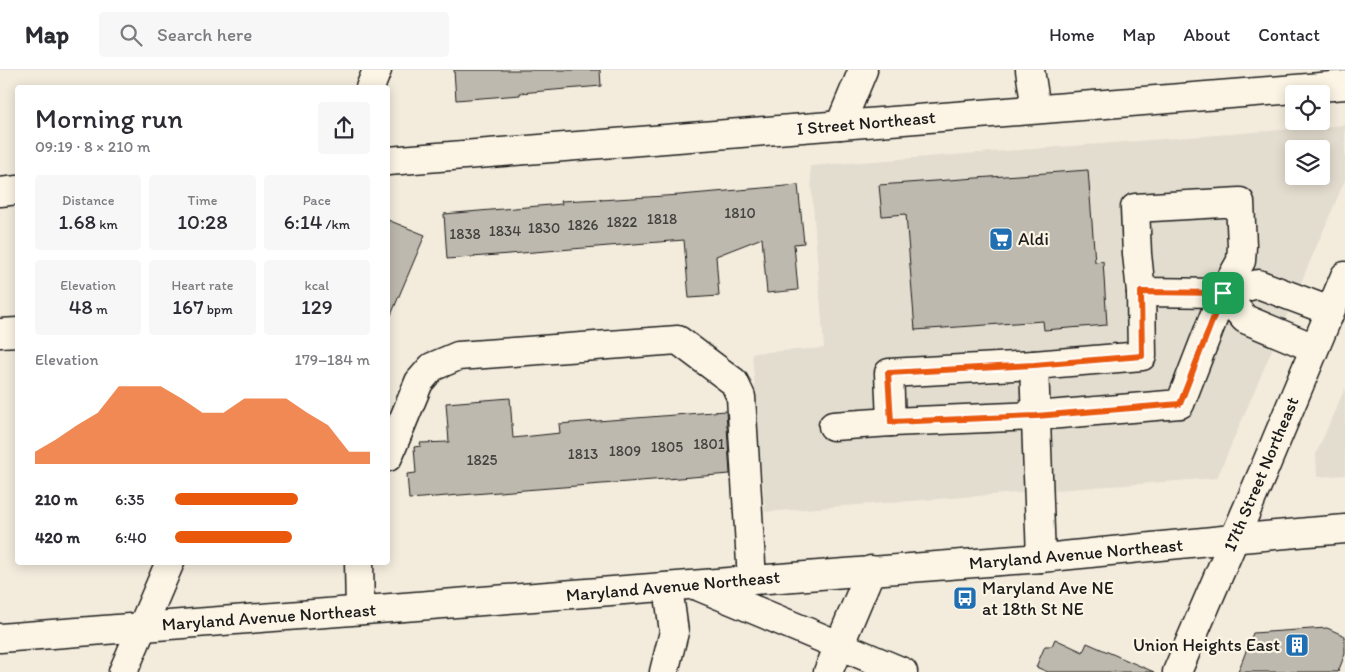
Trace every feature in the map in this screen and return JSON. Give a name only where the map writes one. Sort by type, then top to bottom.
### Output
[{"type":"street","points":[[371,85],[378,70]]},
{"type":"street","points":[[840,125],[863,70]]},
{"type":"street","points":[[1030,70],[1036,110]]},
{"type":"street","name":"I Street Northeast","points":[[390,161],[1345,85]]},
{"type":"street","points":[[0,192],[15,190]]},
{"type":"street","points":[[833,426],[1036,416],[1180,404],[1223,293],[1241,261],[1240,202],[1135,208],[1141,292],[1142,356],[1034,365],[888,373],[891,422]]},
{"type":"street","name":"17th Street Northeast","points":[[1177,672],[1345,276]]},
{"type":"street","points":[[1141,292],[1223,293],[1258,284],[1330,312]]},
{"type":"street","points":[[1223,293],[1245,319],[1314,348]]},
{"type":"street","points":[[0,333],[15,332]]},
{"type":"street","points":[[390,452],[419,382],[432,367],[458,356],[678,340],[734,382],[741,397],[752,580]]},
{"type":"street","points":[[1034,365],[1042,558]]},
{"type":"street","name":"Maryland Avenue Northeast","points":[[0,638],[1042,558],[1234,538],[1345,529]]},
{"type":"street","points":[[123,672],[169,565]]},
{"type":"street","points":[[359,565],[360,610]]},
{"type":"street","points":[[828,672],[871,570]]},
{"type":"street","points":[[696,585],[903,672]]},
{"type":"street","points":[[664,672],[674,632],[668,587]]},
{"type":"shaded area","points":[[1345,125],[1345,180],[1217,478],[765,512],[752,353],[824,348],[810,166],[1285,130],[1330,130],[1330,126]]},
{"type":"shaded area","points":[[1345,388],[1345,475],[1317,477],[1316,454]]},
{"type":"building","points":[[454,70],[600,70],[601,86],[456,100]]},
{"type":"building","name":"Aldi","points":[[1088,170],[1095,262],[1103,261],[1107,325],[1044,330],[1043,321],[915,330],[906,214],[882,216],[879,185]]},
{"type":"building","points":[[798,185],[804,243],[794,244],[798,290],[767,293],[762,238],[716,256],[719,296],[689,298],[684,240],[447,259],[444,214],[562,204],[561,201],[680,195]]},
{"type":"building","points":[[390,221],[425,235],[390,317]]},
{"type":"building","points":[[510,398],[513,438],[560,433],[559,424],[726,411],[730,474],[409,499],[407,474],[416,473],[414,447],[421,446],[420,443],[449,442],[446,403]]},
{"type":"building","name":"Union Heights East","points":[[1327,628],[1345,636],[1345,654],[1338,672],[1238,672],[1253,633]]},
{"type":"building","points":[[1055,639],[1083,652],[1087,643],[1154,672],[1048,672],[1036,667],[1045,646],[1052,646]]},
{"type":"place","name":"Aldi","points":[[1001,239]]},
{"type":"place","name":"Maryland Ave NE at 18th St NE","points":[[965,598]]},
{"type":"place","name":"Union Heights East","points":[[1297,645]]},
{"type":"route","points":[[1141,292],[1223,293],[1180,404],[1036,416],[891,422],[888,373],[1034,365],[1142,356],[1141,292]]}]
